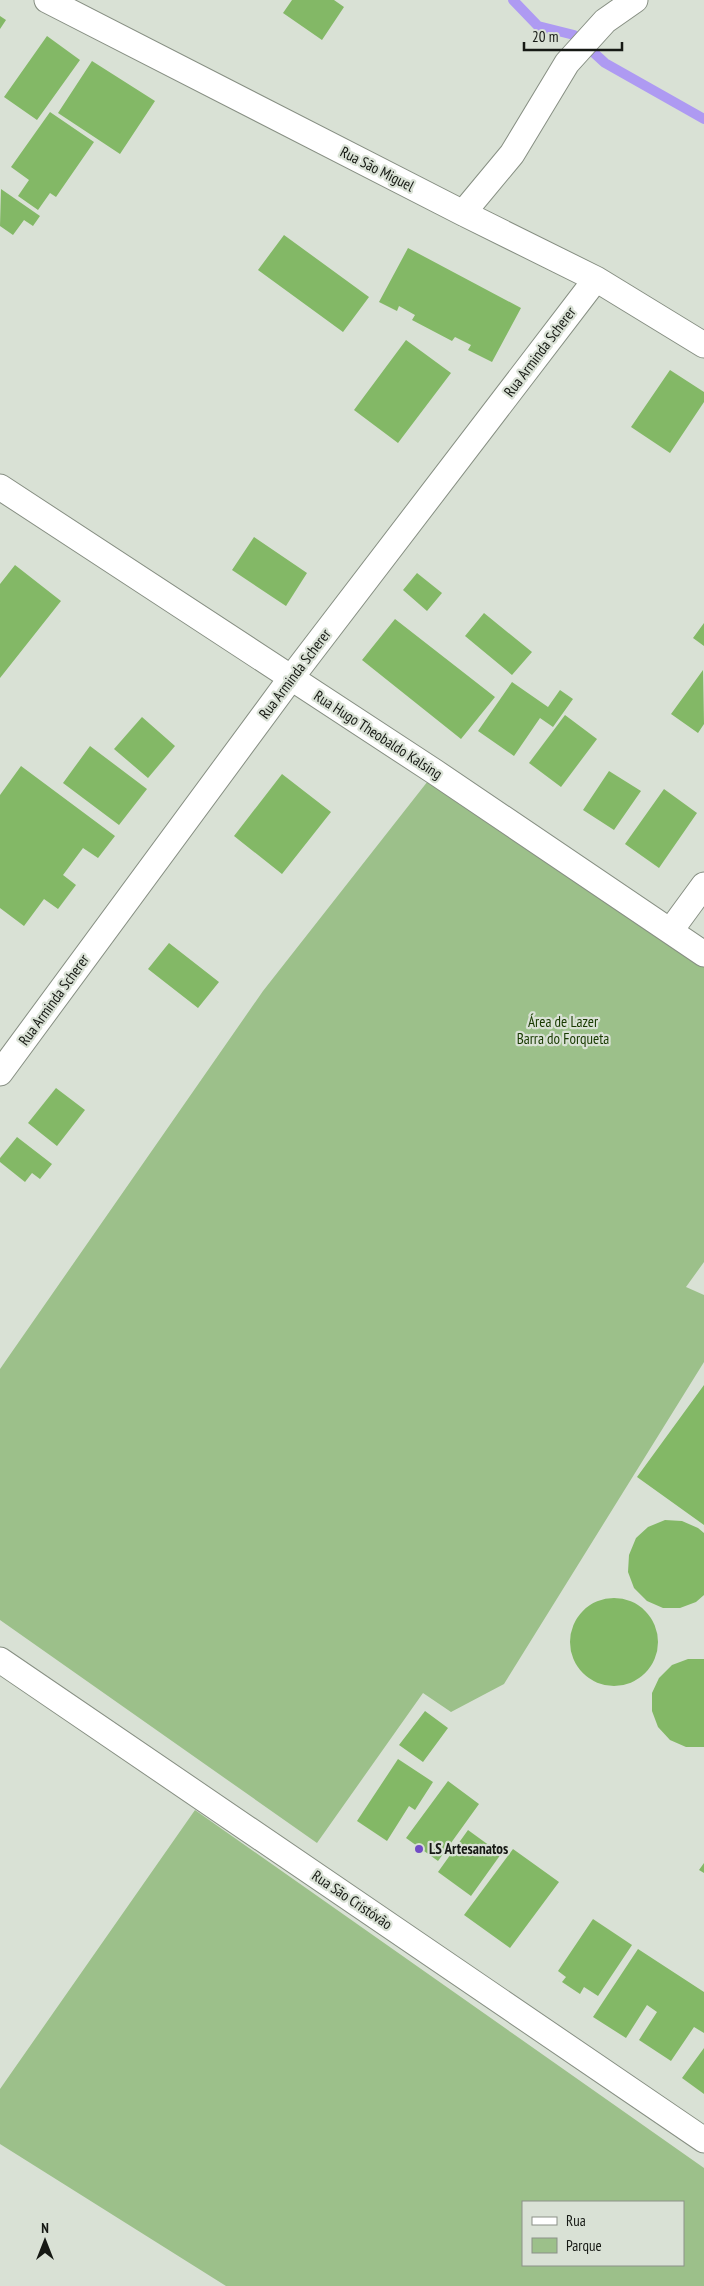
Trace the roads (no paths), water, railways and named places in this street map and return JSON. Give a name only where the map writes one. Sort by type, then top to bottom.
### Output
[{"type":"street","name":"Rua São Miguel","points":[[47,0],[596,279],[704,345]]},
{"type":"street","points":[[463,213],[512,154],[567,63],[604,21],[635,0]]},
{"type":"street","name":"Rua Arminda Scherer","points":[[0,1073],[291,678],[596,279]]},
{"type":"street","name":"Rua Hugo Theobaldo Kalsing","points":[[0,487],[671,930],[704,954]]},
{"type":"street","points":[[671,930],[704,885]]},
{"type":"street","name":"Rua São Cristóvão","points":[[0,1660],[704,2140]]},
{"type":"waterway","points":[[513,0],[538,26],[574,35]]},
{"type":"waterway","points":[[593,52],[605,63],[704,119]]},
{"type":"place","name":"LS Artesanatos","points":[[419,1849]]},
{"type":"park label","name":"Área de Lazer Barra do Forqueta","points":[[563,1030]]}]
